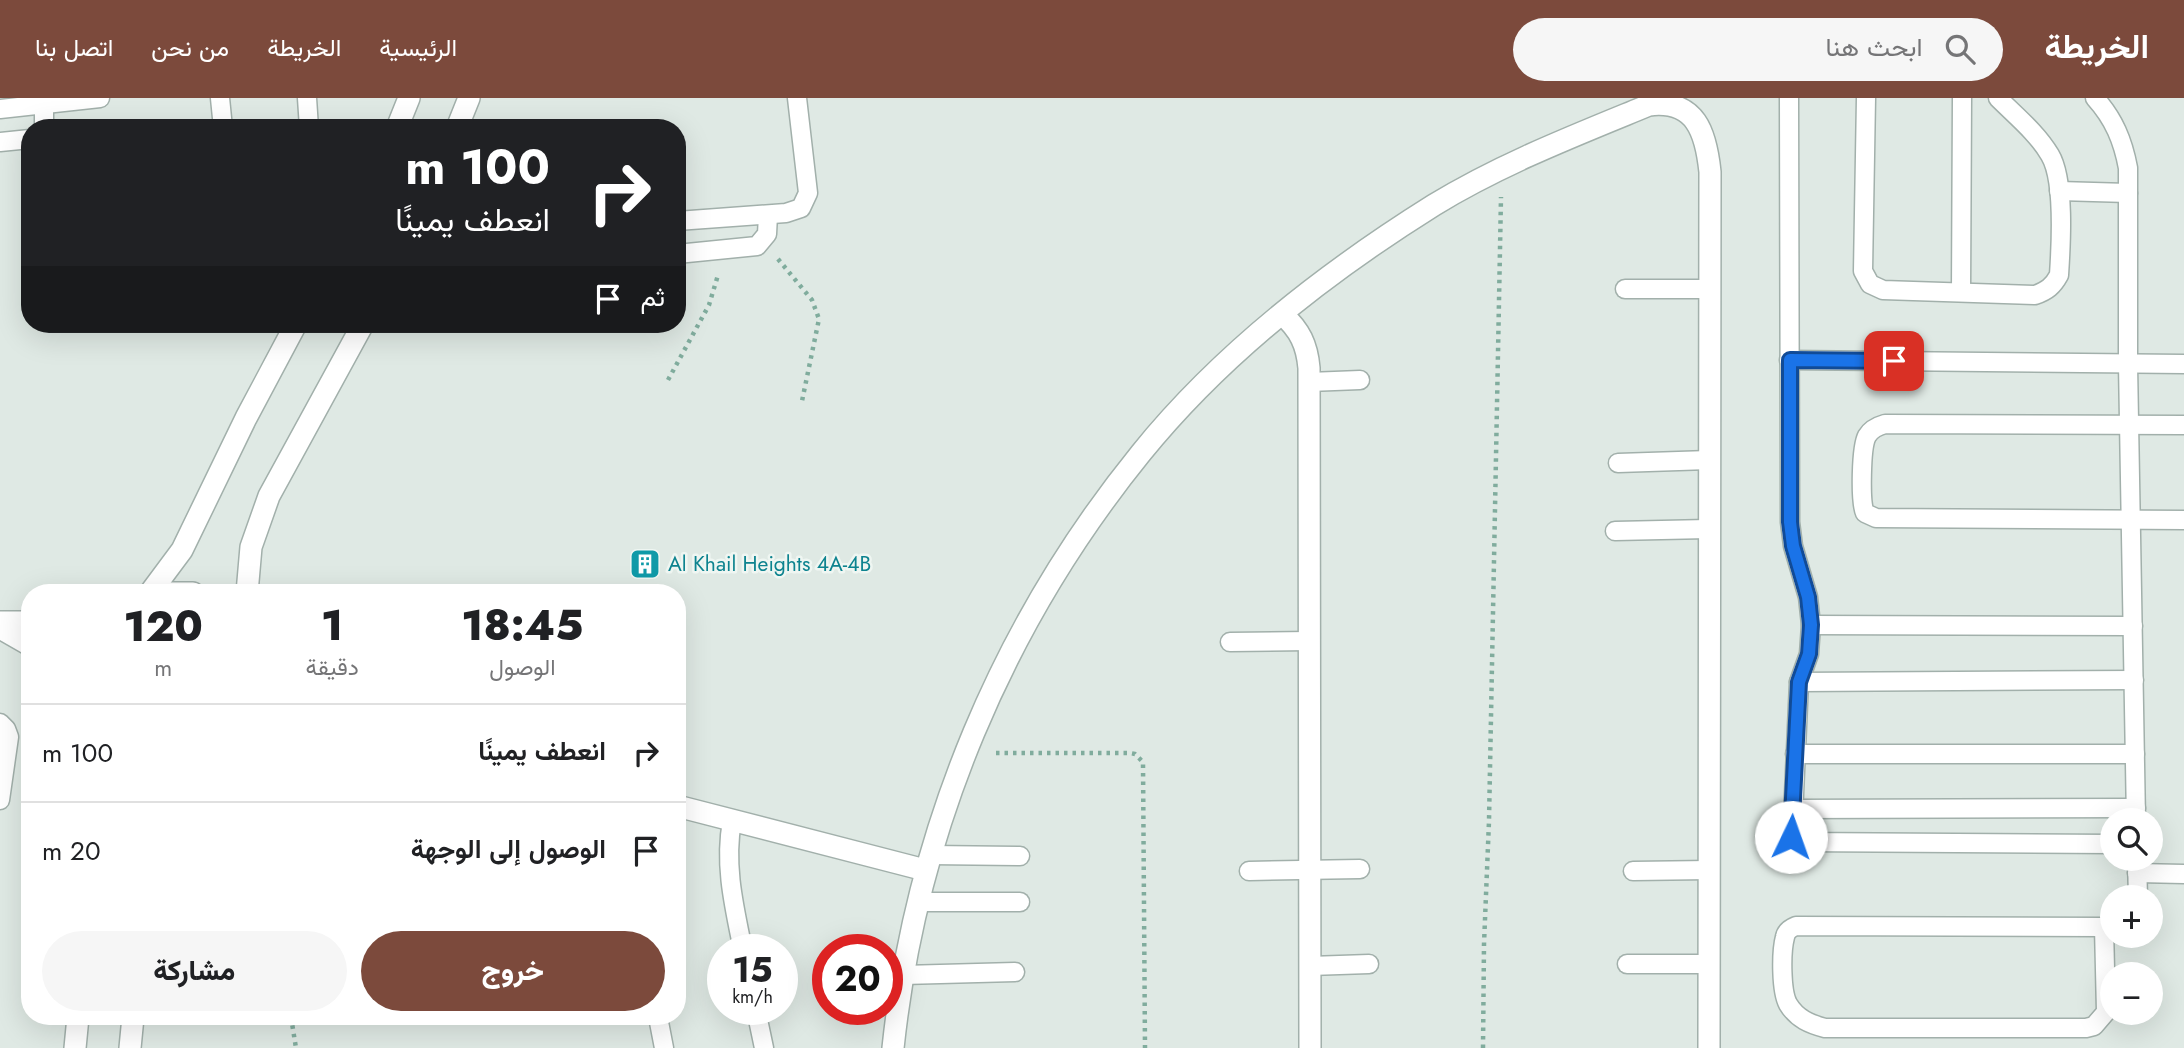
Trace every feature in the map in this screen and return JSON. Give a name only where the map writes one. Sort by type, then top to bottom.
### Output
[{"type":"street","points":[[401,119],[409,98]]},
{"type":"street","points":[[461,119],[469,98]]},
{"type":"street","points":[[903,975],[928,863],[965,752],[1000,672],[1041,595],[1089,521],[1142,451],[1195,393],[1282,314],[1369,247],[1436,204],[1502,169],[1649,105],[1666,103],[1686,112],[1701,128],[1710,172],[1709,1048]]},
{"type":"street","points":[[1282,314],[1303,338],[1309,382],[1310,1048]]},
{"type":"street","points":[[156,584],[182,550],[240,430],[291,333]]},
{"type":"street","points":[[248,584],[251,547],[270,496],[358,333]]},
{"type":"street","points":[[0,622],[21,622]]},
{"type":"street","points":[[0,628],[21,640]]},
{"type":"street","points":[[686,808],[732,821],[928,863]]},
{"type":"street","points":[[75,1048],[77,1025]]},
{"type":"street","points":[[130,1048],[132,1025]]},
{"type":"street","points":[[893,1048],[896,1025]]},
{"type":"lane","points":[[0,108],[100,98]]},
{"type":"lane","points":[[220,98],[222,119]]},
{"type":"lane","points":[[307,98],[308,119]]},
{"type":"lane","points":[[686,221],[794,212],[801,208],[808,193],[797,98]]},
{"type":"lane","points":[[1789,98],[1790,522],[1793,546],[1808,597],[1811,625],[1809,654],[1799,682],[1791,837],[1798,842],[2100,844]]},
{"type":"lane","points":[[1866,98],[1865,279],[1875,289],[1883,290],[2035,295],[2054,285],[2059,275],[2058,173],[2041,142],[1998,98]]},
{"type":"lane","points":[[1961,292],[1962,98]]},
{"type":"lane","points":[[2095,98],[2113,121],[2123,144],[2128,168],[2128,364],[2136,808]]},
{"type":"lane","points":[[44,104],[44,119]]},
{"type":"lane","points":[[0,142],[21,140]]},
{"type":"lane","points":[[2059,191],[2128,193]]},
{"type":"lane","points":[[686,253],[757,246],[763,241],[769,227],[768,215]]},
{"type":"lane","points":[[1625,289],[1708,289]]},
{"type":"lane","points":[[1790,360],[2184,365]]},
{"type":"lane","points":[[1309,382],[1360,380]]},
{"type":"lane","points":[[2184,425],[1885,424],[1871,431],[1864,444],[1862,501],[1866,513],[1876,518],[2184,520]]},
{"type":"lane","points":[[1618,463],[1709,460]]},
{"type":"lane","points":[[1615,531],[1709,529]]},
{"type":"lane","points":[[1811,625],[2133,626]]},
{"type":"lane","points":[[1230,642],[1309,641]]},
{"type":"lane","points":[[1799,682],[2134,680]]},
{"type":"lane","points":[[0,723],[9,737],[0,800]]},
{"type":"lane","points":[[1795,754],[2136,754]]},
{"type":"lane","points":[[1793,808],[2100,813]]},
{"type":"lane","points":[[732,821],[728,866],[740,934]]},
{"type":"lane","points":[[928,863],[1020,856]]},
{"type":"lane","points":[[1249,871],[1360,869]]},
{"type":"lane","points":[[1633,871],[1709,870]]},
{"type":"lane","points":[[2163,870],[2184,874]]},
{"type":"lane","points":[[918,902],[1020,902]]},
{"type":"lane","points":[[1796,926],[2108,927],[2106,1012],[2094,1026],[2085,1028],[1825,1028],[1797,1016],[1788,1004],[1783,989],[1785,936],[1796,926]]},
{"type":"lane","points":[[1310,966],[1369,964]]},
{"type":"lane","points":[[1627,964],[1709,964]]},
{"type":"lane","points":[[903,975],[1015,972]]},
{"type":"lane","points":[[660,1025],[664,1048]]},
{"type":"lane","points":[[759,1025],[764,1048]]},
{"type":"path","points":[[1483,1048],[1502,169]]},
{"type":"path","points":[[763,241],[817,309],[818,330],[802,401]]},
{"type":"path","points":[[668,380],[709,305],[718,280],[722,250]]},
{"type":"path","points":[[965,752],[1130,753],[1143,762],[1145,1048]]},
{"type":"path","points":[[292,1025],[296,1048]]},
{"type":"place","name":"Al Khail Heights 4A-4B","points":[[645,564]]},
{"type":"route","points":[[1791,837],[1799,682],[1809,654],[1811,625],[1808,597],[1793,546],[1790,522],[1790,360],[1894,361]]}]
